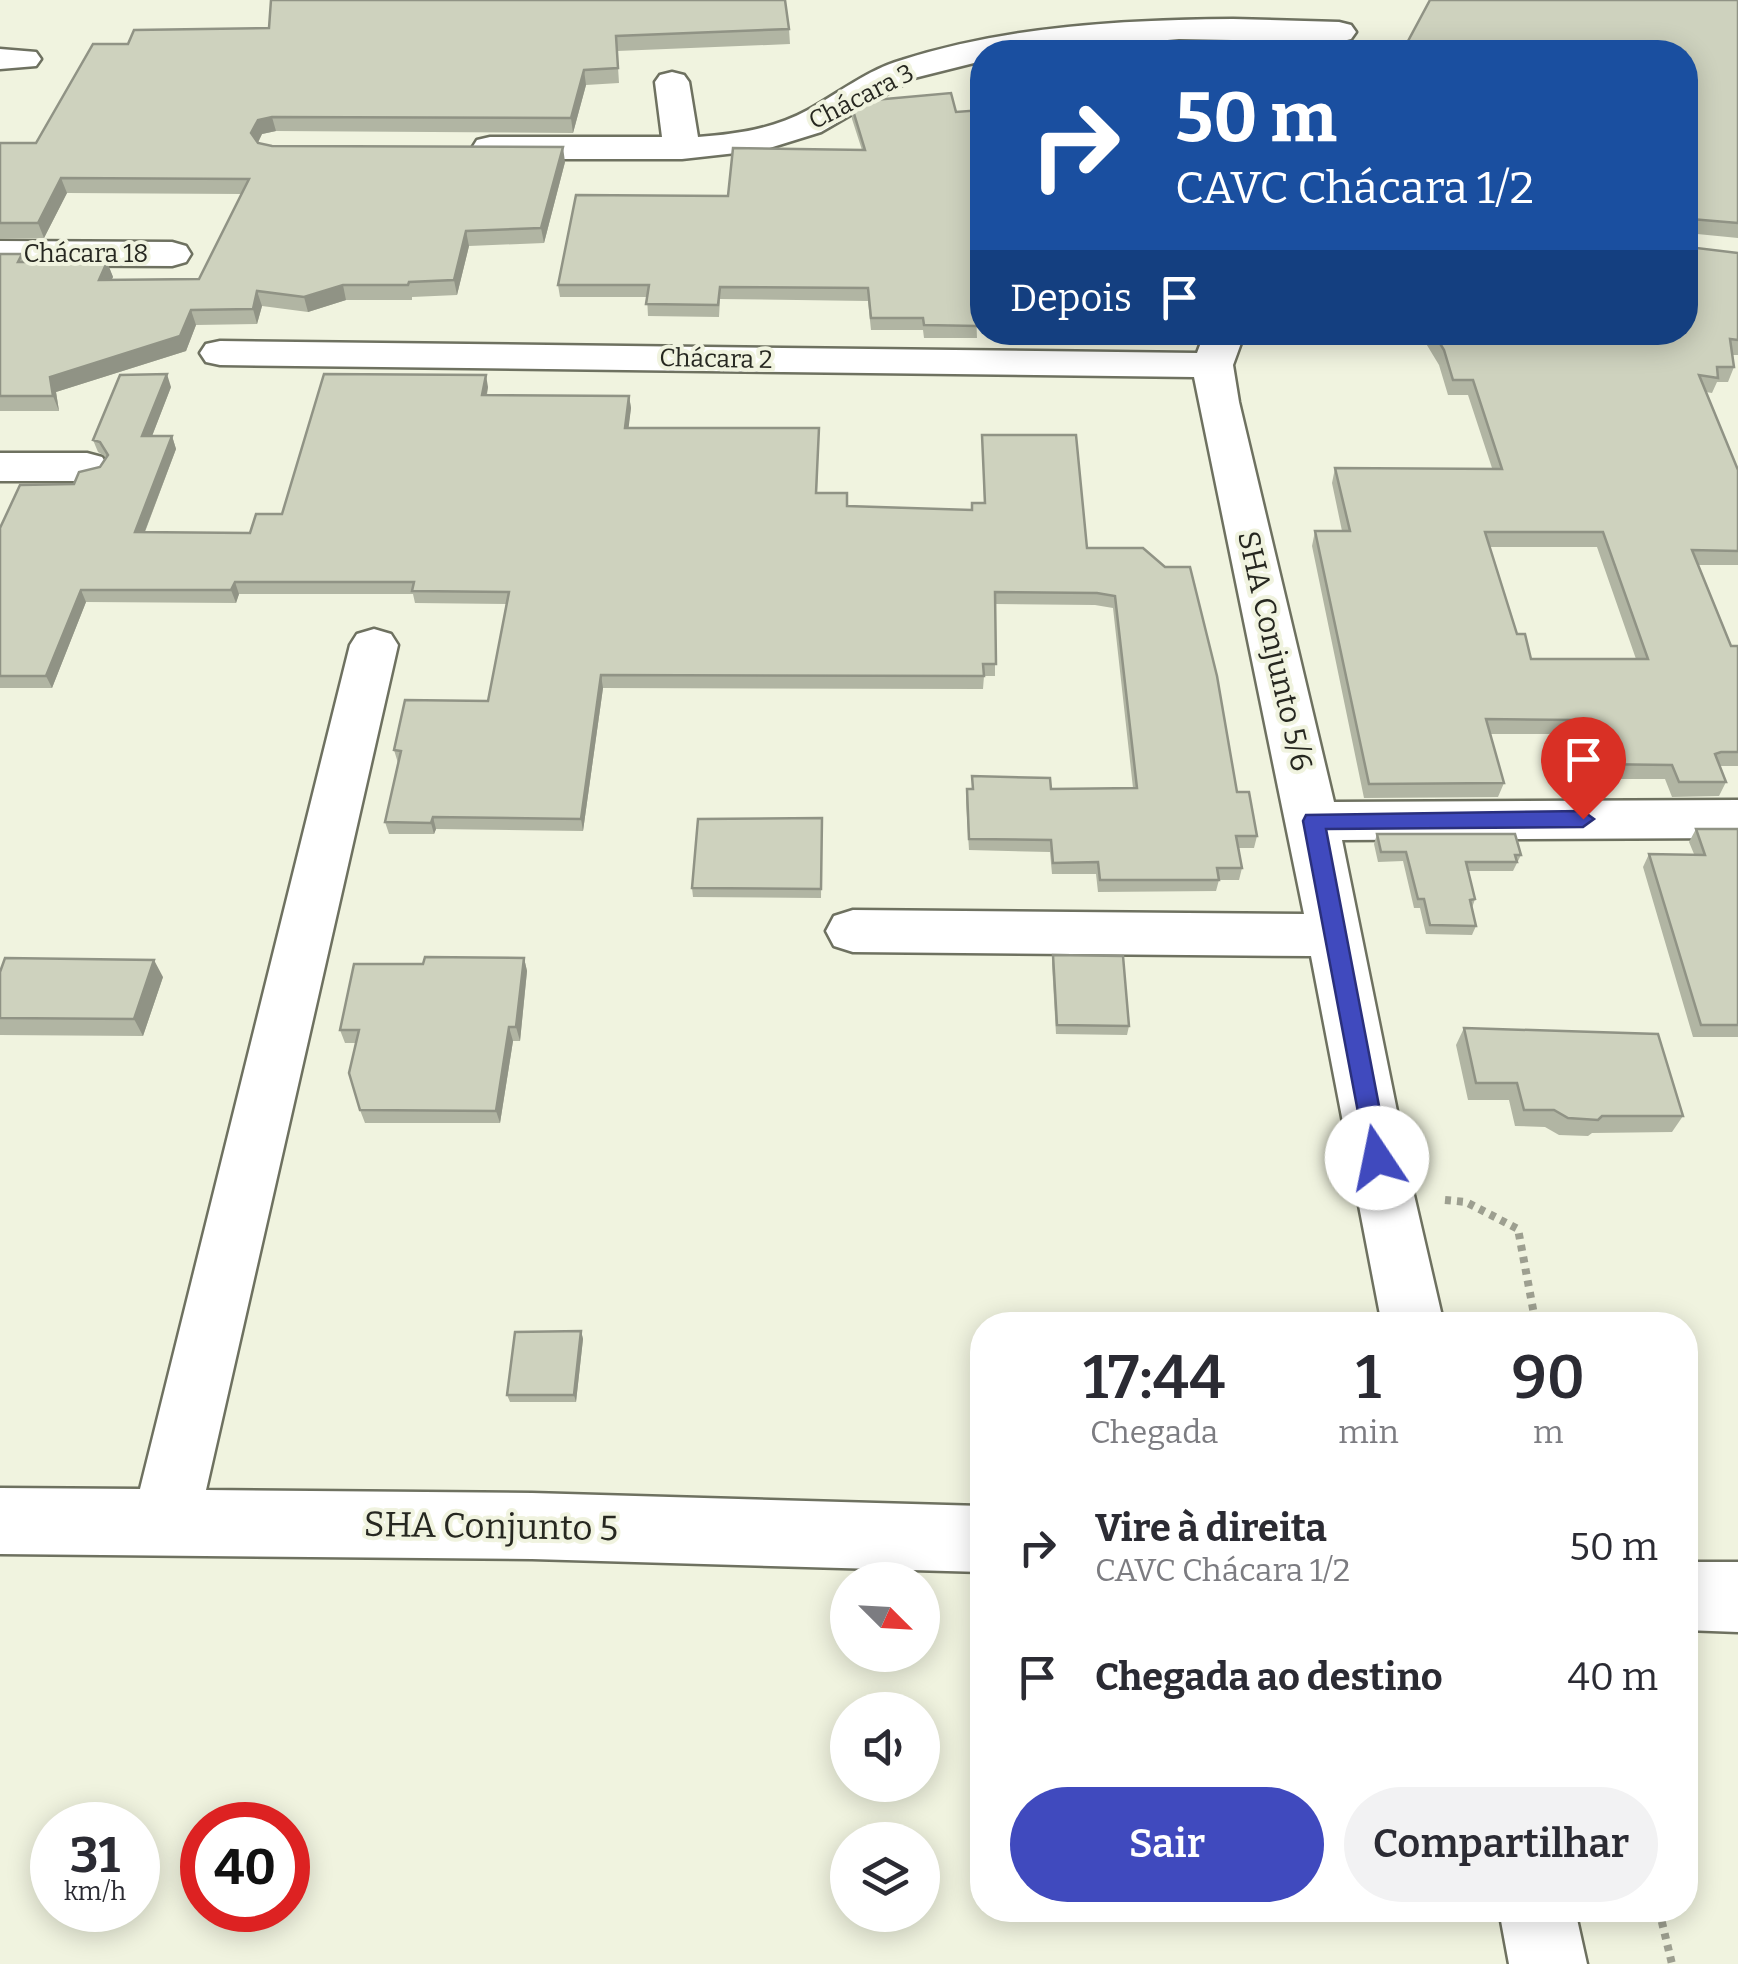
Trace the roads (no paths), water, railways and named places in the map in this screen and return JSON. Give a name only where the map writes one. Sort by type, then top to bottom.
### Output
[{"type":"street","points":[[1337,40],[1353,0]]},
{"type":"street","name":"Chácara 3","points":[[1063,40],[1220,28],[1319,40]]},
{"type":"street","name":"Chácara 3","points":[[450,147],[717,147],[806,125],[910,68],[970,55]]},
{"type":"street","points":[[672,82],[682,148]]},
{"type":"street","name":"Chácara 18","points":[[0,253],[172,254]]},
{"type":"street","name":"Chácara 2","points":[[220,353],[1219,349]]},
{"type":"street","name":"SHA Conjunto 5/6","points":[[1219,349],[1410,1312]]},
{"type":"street","points":[[0,467],[87,467]]},
{"type":"street","points":[[165,1522],[374,645]]},
{"type":"street","points":[[1314,821],[1738,819]]},
{"type":"street","points":[[853,931],[1334,935]]},
{"type":"street","name":"SHA Conjunto 5","points":[[0,1521],[532,1526],[970,1538]]},
{"type":"street","points":[[1698,1596],[1738,1597]]},
{"type":"street","points":[[1539,1922],[1548,1964]]}]
